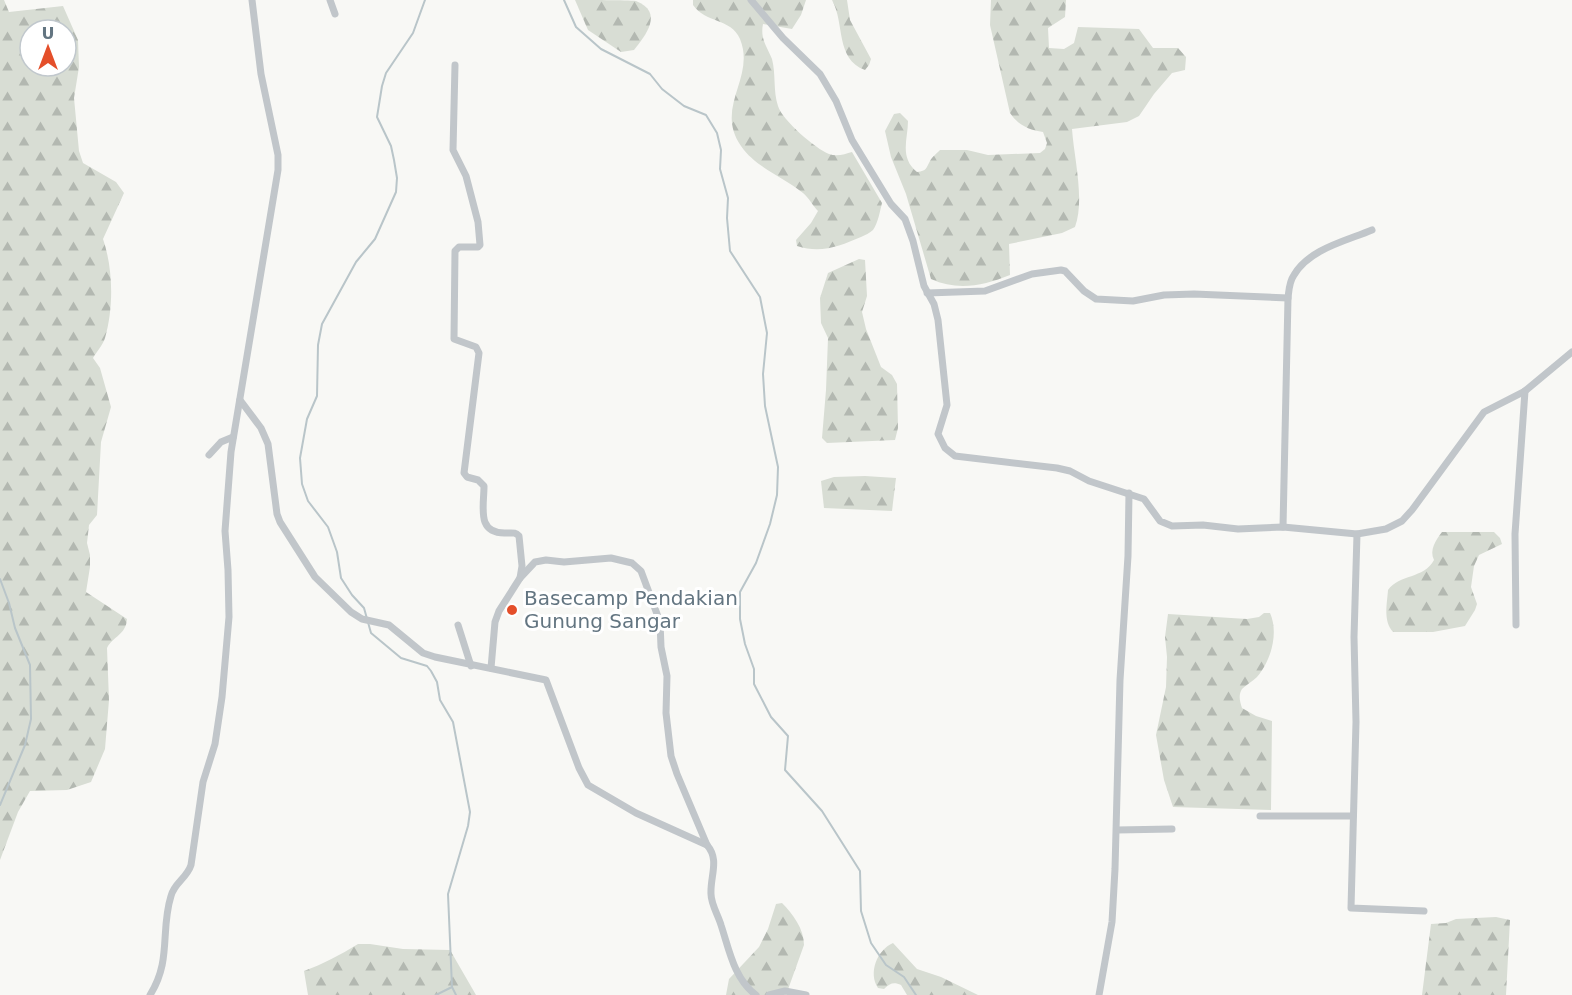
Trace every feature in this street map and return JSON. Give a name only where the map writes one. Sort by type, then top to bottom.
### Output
[{"type":"street","points":[[150,995],[161,976],[170,897],[177,883],[188,874],[203,782],[215,744],[222,697],[229,617],[225,531],[233,437],[279,170],[261,74],[252,0]]},
{"type":"street","points":[[330,0],[335,14]]},
{"type":"street","points":[[750,0],[783,38],[820,74],[829,88],[852,140],[891,204],[905,219],[927,293],[934,303],[938,320],[947,405],[938,434],[949,453],[956,456],[1070,471],[1089,481],[1145,500],[1160,520],[1172,526],[1203,525],[1238,529],[1283,528],[1357,534],[1386,529],[1402,521],[1423,497],[1484,412],[1525,391],[1572,352]]},
{"type":"street","points":[[455,65],[453,150],[466,176],[478,222],[480,245],[478,247],[459,247],[455,251],[454,339],[477,348],[479,353],[464,473],[484,486],[483,517],[488,528],[497,534],[514,533],[519,537],[522,566],[520,578]]},
{"type":"street","points":[[1283,528],[1287,298],[1293,275],[1319,252],[1372,230]]},
{"type":"street","points":[[927,293],[985,291],[1017,278],[1061,270],[1096,299],[1133,302],[1164,295],[1194,294],[1287,298]]},
{"type":"street","points":[[1516,625],[1515,534],[1525,391]]},
{"type":"street","points":[[240,400],[261,428],[268,444],[277,514],[315,577],[351,612],[362,619],[389,626],[423,653],[471,666],[491,668],[548,682],[583,778],[594,789],[636,813],[707,844]]},
{"type":"street","points":[[209,455],[221,442],[233,437]]},
{"type":"street","points":[[1099,995],[1112,922],[1129,493]]},
{"type":"street","points":[[1357,534],[1354,637],[1356,722],[1351,908],[1424,911]]},
{"type":"street","points":[[491,668],[495,622],[499,611],[520,578],[535,562],[612,558],[632,563],[641,571],[660,622],[661,647],[667,676],[667,728],[674,765],[712,851],[714,860],[712,900],[733,961],[741,978],[756,995]]},
{"type":"street","points":[[458,625],[471,666]]},
{"type":"street","points":[[1260,816],[1353,816]]},
{"type":"street","points":[[1117,830],[1172,829]]},
{"type":"street","points":[[769,995],[785,990],[806,995]]},
{"type":"green space","points":[[0,0],[4,0],[9,12],[63,6],[68,18],[18,18],[18,78],[77,78],[74,98],[79,151],[83,163],[116,182],[124,193],[103,239],[109,262],[110,314],[104,341],[93,358],[100,368],[111,407],[101,442],[97,515],[89,525],[87,543],[90,567],[86,592],[127,619],[122,632],[107,648],[109,700],[105,749],[91,782],[67,790],[30,791],[18,812],[0,860]]},
{"type":"green space","points":[[575,0],[636,1],[649,11],[650,24],[634,50],[621,52],[588,30]]},
{"type":"green space","points":[[693,0],[806,0],[801,15],[792,29],[763,24],[763,38],[772,59],[778,106],[792,126],[823,151],[835,155],[852,152],[882,203],[878,220],[872,231],[830,248],[814,249],[797,246],[796,240],[818,211],[803,193],[754,160],[741,146],[734,132],[732,118],[743,67],[744,53],[740,39],[731,27],[698,11],[693,5]]},
{"type":"green space","points":[[832,0],[847,0],[850,20],[871,59],[865,70],[849,58]]},
{"type":"green space","points":[[991,0],[1066,0],[1065,17],[1048,28],[1049,48],[1064,49],[1074,43],[1078,27],[1139,29],[1153,48],[1178,48],[1186,57],[1185,70],[1172,73],[1139,116],[1127,122],[1072,129],[1079,192],[1075,227],[1062,233],[1009,244],[1010,275],[970,286],[951,285],[931,279],[906,194],[891,157],[885,131],[894,114],[900,113],[908,121],[906,154],[911,166],[917,172],[926,169],[940,150],[967,150],[988,155],[1040,153],[1045,149],[1047,143],[1043,132],[1024,126],[1010,113],[990,25]]},
{"type":"green space","points":[[859,259],[865,260],[867,296],[862,312],[881,367],[892,375],[897,384],[898,428],[895,440],[827,443],[822,438],[828,338],[821,323],[820,298],[828,273]]},
{"type":"green space","points":[[834,477],[896,478],[892,511],[824,508],[821,481]]},
{"type":"green space","points":[[1442,532],[1494,532],[1500,538],[1502,544],[1479,555],[1474,566],[1471,587],[1477,604],[1475,610],[1465,626],[1433,632],[1393,632],[1387,618],[1388,590],[1398,581],[1418,574],[1430,566],[1434,560],[1432,553],[1434,545]]},
{"type":"green space","points":[[1264,613],[1270,613],[1273,621],[1274,638],[1270,655],[1257,677],[1242,689],[1240,698],[1242,708],[1272,721],[1271,810],[1173,807],[1164,780],[1156,735],[1166,687],[1165,637],[1168,614],[1247,619],[1259,617]]},
{"type":"green space","points":[[782,903],[797,922],[804,939],[804,945],[786,995],[726,995],[729,979],[759,947],[776,904]]},
{"type":"green space","points":[[1496,917],[1510,920],[1506,995],[1422,995],[1431,924],[1446,923],[1456,919]]},
{"type":"green space","points":[[893,943],[917,969],[941,977],[978,995],[907,995],[901,985],[894,983],[884,989],[878,988],[874,976],[876,962],[882,951]]},
{"type":"green space","points":[[358,944],[403,949],[450,950],[476,995],[308,995],[304,971]]},
{"type":"waterway","points":[[425,0],[413,33],[386,73],[377,117],[391,146],[397,178],[396,192],[375,239],[356,262],[322,324],[318,345],[317,396],[307,419],[300,458],[302,484],[308,501],[328,527],[337,552],[341,578],[364,608],[371,633],[401,658],[427,666],[437,682],[440,700],[453,722],[470,812],[448,894],[452,987],[436,995]]},
{"type":"waterway","points":[[564,0],[576,27],[601,49],[650,74],[662,89],[684,106],[706,115],[717,133],[721,150],[720,169],[728,198],[730,251],[760,297],[767,333],[763,374],[765,406],[778,467],[777,495],[770,524],[756,563],[740,592],[740,619],[745,644],[754,669],[754,684],[771,717],[788,736],[785,770],[822,811],[860,871],[861,911],[871,943],[886,965],[904,977],[916,995]]},
{"type":"waterway","points":[[0,579],[15,628],[30,665],[31,719],[25,745],[0,805]]},
{"type":"waterway","points":[[452,987],[456,995]]},
{"type":"place","name":"Basecamp Pendakian Gunung Sangar","points":[[512,610]]}]
